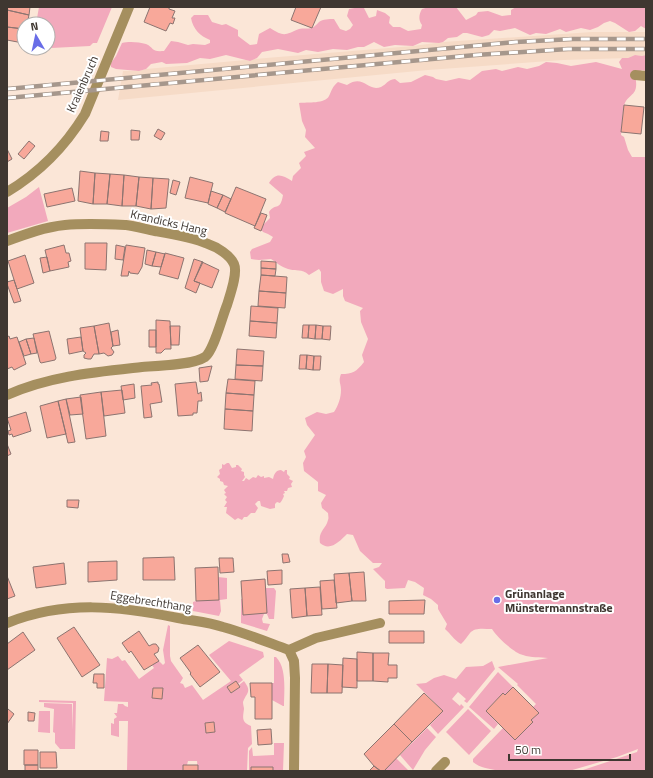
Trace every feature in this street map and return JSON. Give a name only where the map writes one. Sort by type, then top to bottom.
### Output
[{"type":"street","name":"Kraienbruch","points":[[7,192],[25,180],[53,156],[76,128],[85,114],[129,7]]},
{"type":"street","points":[[635,75],[646,76]]},
{"type":"street","name":"Krandicks Hang","points":[[7,241],[35,231],[64,225],[102,224],[128,226],[174,235],[208,244],[229,257],[235,268],[234,280],[212,347],[200,360],[186,363],[107,371],[51,380],[7,395]]},
{"type":"street","name":"Eggebrechthang","points":[[7,623],[28,615],[56,609],[84,607],[117,608],[222,626],[289,650]]},
{"type":"street","points":[[294,771],[295,678],[294,661],[289,650],[316,638],[380,623]]},
{"type":"street","points":[[436,771],[445,762]]},
{"type":"shaded area","points":[[39,7],[112,7],[97,43],[93,43],[90,46],[56,48],[56,16],[37,16]]},
{"type":"shaded area","points":[[360,7],[364,8],[369,18],[376,16],[377,10],[385,13],[390,17],[389,23],[393,27],[400,27],[408,31],[421,29],[422,25],[419,19],[420,13],[422,9],[429,7],[456,7],[466,20],[476,15],[478,12],[488,11],[502,16],[511,15],[511,10],[516,7],[646,7],[646,29],[641,26],[635,31],[629,32],[610,21],[590,30],[581,28],[566,32],[560,29],[546,34],[536,33],[530,35],[515,28],[500,31],[494,30],[489,35],[482,37],[463,33],[457,37],[448,38],[443,42],[422,42],[413,46],[395,45],[384,47],[374,42],[364,47],[347,50],[333,49],[318,52],[306,50],[298,53],[278,49],[262,52],[257,58],[250,61],[226,55],[210,59],[200,58],[187,63],[166,64],[162,62],[151,64],[146,69],[139,71],[116,69],[111,67],[111,63],[122,43],[143,43],[149,45],[155,50],[164,51],[171,41],[188,45],[205,45],[210,43],[210,40],[200,34],[193,26],[191,18],[194,15],[208,15],[212,22],[222,25],[226,24],[238,30],[238,36],[250,45],[257,44],[259,34],[270,28],[278,33],[287,34],[299,29],[312,28],[326,19],[334,19],[340,29],[346,31],[353,25],[347,16],[349,9]]},
{"type":"shaded area","points":[[592,32],[646,32],[646,55],[635,55],[628,58],[563,60],[428,70],[118,100],[123,71],[139,71],[146,69],[246,60],[250,61],[254,59],[413,46],[443,42]]},
{"type":"shaded area","points":[[635,55],[646,55],[646,71],[642,70],[635,75],[636,88],[624,106],[621,135],[624,137],[632,157],[646,157],[646,771],[580,771],[637,752],[638,749],[617,757],[569,771],[493,770],[476,764],[473,762],[473,759],[503,728],[515,740],[533,722],[531,720],[539,713],[533,707],[536,704],[517,685],[518,684],[498,667],[548,658],[529,657],[519,654],[506,644],[492,629],[474,630],[461,644],[445,629],[447,624],[438,609],[438,605],[423,595],[424,588],[415,582],[408,580],[405,588],[385,588],[385,581],[373,569],[379,567],[382,563],[373,563],[360,551],[353,535],[347,534],[331,546],[320,543],[320,536],[328,518],[328,513],[322,508],[321,503],[326,495],[318,491],[318,482],[304,471],[303,463],[306,457],[304,451],[315,435],[307,425],[305,418],[317,412],[326,414],[334,412],[338,405],[340,396],[341,374],[349,374],[354,372],[364,362],[362,355],[368,339],[361,322],[360,311],[363,308],[345,301],[343,289],[333,294],[324,291],[321,282],[321,272],[319,269],[309,275],[301,271],[285,268],[271,259],[251,259],[250,252],[252,249],[270,242],[273,237],[263,232],[260,228],[270,218],[269,212],[271,209],[281,203],[283,195],[269,183],[274,177],[277,176],[285,177],[292,181],[293,176],[301,168],[299,163],[306,156],[304,152],[315,148],[305,137],[306,130],[302,121],[299,103],[316,102],[327,99],[333,87],[338,82],[347,85],[358,81],[376,88],[381,87],[389,81],[395,79],[400,83],[411,82],[425,75],[446,81],[459,78],[470,80],[482,71],[496,69],[502,71],[518,67],[527,69],[539,66],[546,62],[571,66],[596,62],[622,69],[619,62],[622,58],[628,58]]},
{"type":"shaded area","points":[[39,187],[48,221],[7,233],[7,208],[26,197]]},
{"type":"shaded area","points":[[229,463],[232,468],[238,465],[242,469],[241,471],[244,472],[245,477],[242,481],[246,478],[249,480],[253,477],[256,478],[258,475],[261,477],[264,476],[264,478],[269,477],[273,479],[278,471],[281,470],[284,472],[287,470],[287,474],[290,477],[289,479],[293,481],[291,484],[292,487],[288,488],[287,491],[284,491],[285,493],[283,494],[284,496],[282,500],[280,503],[277,502],[275,504],[275,508],[270,509],[261,506],[260,501],[258,501],[255,504],[258,508],[255,513],[251,513],[242,520],[238,518],[235,520],[226,513],[227,507],[224,507],[227,502],[225,500],[227,497],[224,494],[226,493],[224,490],[228,486],[224,485],[223,482],[217,477],[220,474],[219,470],[222,468],[222,464],[224,465]]},
{"type":"shaded area","points":[[218,567],[218,577],[227,578],[227,599],[220,600],[221,611],[219,616],[193,611],[193,602],[196,601],[195,568]]},
{"type":"shaded area","points":[[265,579],[265,588],[274,588],[276,591],[274,619],[269,619],[267,614],[264,614],[262,619],[263,623],[270,624],[267,631],[241,623],[241,581]]},
{"type":"shaded area","points":[[168,625],[170,626],[171,661],[183,678],[180,683],[183,684],[185,688],[192,685],[203,700],[231,681],[209,655],[229,641],[263,652],[264,657],[239,675],[243,680],[238,684],[236,681],[227,687],[231,693],[240,687],[239,685],[244,681],[248,688],[248,692],[243,702],[244,721],[251,726],[252,744],[248,748],[247,771],[198,771],[197,761],[188,761],[187,765],[183,765],[183,771],[127,771],[128,721],[119,721],[119,737],[111,735],[111,723],[114,724],[114,719],[117,717],[114,713],[117,713],[118,704],[123,704],[128,707],[128,702],[104,701],[107,658],[112,659],[118,656],[122,661],[125,660],[139,679],[154,668],[152,665],[159,661],[163,665],[165,663],[163,650]]},
{"type":"shaded area","points":[[274,657],[276,657],[280,662],[282,667],[284,706],[272,700],[272,683],[274,683]]},
{"type":"shaded area","points":[[492,661],[495,669],[467,703],[464,701],[466,699],[458,692],[452,699],[460,706],[461,704],[464,707],[438,734],[430,725],[443,711],[416,684],[426,683],[434,678],[444,675],[456,679],[466,667],[483,666]]},
{"type":"shaded area","points":[[498,672],[513,687],[505,695],[503,693],[486,711],[498,724],[494,729],[469,707]]},
{"type":"shaded area","points":[[39,700],[76,701],[75,749],[60,749],[55,743],[55,733],[53,732],[54,709],[44,707],[44,703],[72,704],[73,730],[73,703],[39,702]]},
{"type":"shaded area","points":[[468,709],[491,731],[469,755],[446,732]]},
{"type":"shaded area","points":[[39,711],[50,711],[50,733],[38,732]]},
{"type":"shaded area","points":[[427,728],[436,737],[425,750],[413,770],[400,755]]},
{"type":"shaded area","points":[[274,743],[284,743],[283,771],[273,771],[273,767],[252,767],[251,771],[249,771],[249,751],[252,747],[253,756],[274,755]]},
{"type":"shaded area","points":[[396,758],[409,771],[384,771]]},
{"type":"building","points":[[7,7],[30,7],[29,15],[7,10]]},
{"type":"building","points":[[150,7],[169,7],[169,9],[175,11],[172,18],[175,18],[173,24],[170,23],[166,31],[144,22]]},
{"type":"building","points":[[296,7],[321,7],[312,28],[291,20]]},
{"type":"building","points":[[7,10],[29,15],[16,16],[16,28],[7,27]]},
{"type":"building","points":[[7,27],[16,28],[16,42],[7,40]]},
{"type":"building","points":[[624,105],[644,107],[641,134],[621,132]]},
{"type":"building","points":[[158,129],[165,133],[161,140],[154,136]]},
{"type":"building","points":[[131,130],[140,131],[139,140],[131,140]]},
{"type":"building","points":[[101,131],[109,132],[108,141],[100,141]]},
{"type":"building","points":[[29,141],[35,146],[24,159],[18,154]]},
{"type":"building","points":[[7,149],[12,159],[7,162]]},
{"type":"building","points":[[80,171],[95,173],[93,204],[78,201]]},
{"type":"building","points":[[95,173],[110,174],[107,204],[93,204]]},
{"type":"building","points":[[110,174],[124,175],[122,206],[107,204]]},
{"type":"building","points":[[124,175],[139,177],[136,206],[122,206]]},
{"type":"building","points":[[139,177],[153,178],[151,209],[136,206]]},
{"type":"building","points":[[190,177],[213,183],[208,203],[185,198]]},
{"type":"building","points":[[153,178],[169,179],[166,208],[151,209]]},
{"type":"building","points":[[173,180],[180,182],[176,195],[170,193]]},
{"type":"building","points":[[236,187],[266,199],[255,226],[225,213]]},
{"type":"building","points":[[72,188],[75,201],[47,207],[44,194]]},
{"type":"building","points":[[211,191],[223,195],[217,208],[208,204]]},
{"type":"building","points":[[223,195],[231,199],[225,212],[217,208]]},
{"type":"building","points":[[261,213],[267,215],[261,231],[254,228]]},
{"type":"building","points":[[85,243],[107,243],[106,270],[85,269]]},
{"type":"building","points":[[64,245],[66,253],[69,253],[71,261],[68,262],[69,267],[50,271],[45,250]]},
{"type":"building","points":[[116,245],[125,247],[123,260],[115,259]]},
{"type":"building","points":[[126,245],[145,248],[142,267],[138,274],[130,273],[129,271],[128,276],[121,276]]},
{"type":"building","points":[[147,250],[156,252],[152,266],[145,264]]},
{"type":"building","points":[[156,252],[165,254],[161,267],[152,266]]},
{"type":"building","points":[[165,253],[184,258],[178,279],[159,274]]},
{"type":"building","points":[[25,255],[34,283],[17,289],[8,261]]},
{"type":"building","points":[[47,257],[50,271],[43,273],[40,258]]},
{"type":"building","points":[[194,259],[203,262],[194,281],[200,283],[196,293],[185,288]]},
{"type":"building","points":[[261,261],[276,262],[276,269],[261,268]]},
{"type":"building","points":[[202,262],[219,270],[212,288],[194,281]]},
{"type":"building","points":[[261,268],[276,269],[275,276],[261,275]]},
{"type":"building","points":[[261,275],[287,277],[286,293],[259,291]]},
{"type":"building","points":[[14,280],[21,301],[14,303],[7,282]]},
{"type":"building","points":[[259,291],[286,293],[285,308],[258,306]]},
{"type":"building","points":[[251,306],[278,308],[277,323],[250,321]]},
{"type":"building","points":[[156,320],[170,321],[171,349],[165,349],[161,353],[156,353]]},
{"type":"building","points":[[250,321],[277,323],[276,338],[249,336]]},
{"type":"building","points":[[109,323],[113,346],[111,348],[114,352],[112,355],[108,356],[104,353],[99,354],[94,326]]},
{"type":"building","points":[[303,325],[309,325],[308,338],[302,338]]},
{"type":"building","points":[[309,325],[316,325],[315,339],[308,338]]},
{"type":"building","points":[[316,325],[323,326],[322,339],[315,339]]},
{"type":"building","points":[[94,326],[99,354],[94,354],[91,359],[88,359],[84,358],[86,353],[83,351],[80,328]]},
{"type":"building","points":[[170,326],[180,326],[179,345],[171,345]]},
{"type":"building","points":[[323,326],[331,326],[330,340],[322,339]]},
{"type":"building","points":[[118,330],[120,345],[113,346],[111,332]]},
{"type":"building","points":[[149,330],[156,330],[156,347],[149,347]]},
{"type":"building","points":[[49,331],[56,358],[55,360],[41,363],[33,334]]},
{"type":"building","points":[[9,336],[10,339],[17,337],[26,364],[14,370],[12,367],[7,369],[7,337]]},
{"type":"building","points":[[81,337],[83,351],[69,354],[67,339]]},
{"type":"building","points":[[34,338],[37,353],[31,354],[26,339]]},
{"type":"building","points":[[26,339],[31,354],[24,356],[19,342]]},
{"type":"building","points":[[237,349],[264,351],[263,366],[236,365]]},
{"type":"building","points":[[300,355],[307,355],[306,369],[299,369]]},
{"type":"building","points":[[307,355],[314,356],[313,370],[306,369]]},
{"type":"building","points":[[314,356],[321,356],[320,370],[313,370]]},
{"type":"building","points":[[236,365],[263,366],[262,381],[235,379]]},
{"type":"building","points":[[212,366],[208,381],[200,382],[199,368]]},
{"type":"building","points":[[228,379],[255,381],[254,395],[226,393]]},
{"type":"building","points":[[158,382],[162,402],[150,404],[152,417],[144,418],[141,386],[152,385],[151,383]]},
{"type":"building","points":[[196,382],[198,394],[201,392],[202,401],[198,401],[197,413],[193,413],[193,415],[178,416],[175,384]]},
{"type":"building","points":[[134,384],[135,398],[123,400],[121,386]]},
{"type":"building","points":[[122,390],[125,413],[104,416],[101,392]]},
{"type":"building","points":[[101,392],[106,436],[86,439],[80,395]]},
{"type":"building","points":[[226,393],[254,395],[253,411],[225,409]]},
{"type":"building","points":[[81,397],[83,414],[70,415],[66,399]]},
{"type":"building","points":[[66,399],[75,442],[68,443],[58,401]]},
{"type":"building","points":[[58,401],[66,434],[47,438],[40,406]]},
{"type":"building","points":[[225,409],[253,411],[252,431],[224,429]]},
{"type":"building","points":[[26,412],[31,431],[13,437],[12,434],[9,435],[8,431],[11,430],[7,418]]},
{"type":"building","points":[[7,444],[11,454],[7,456]]},
{"type":"building","points":[[67,500],[79,500],[78,508],[67,507]]},
{"type":"building","points":[[282,554],[288,554],[290,562],[283,563]]},
{"type":"building","points":[[174,557],[175,580],[143,580],[143,558]]},
{"type":"building","points":[[219,558],[233,558],[234,572],[220,573]]},
{"type":"building","points":[[117,561],[117,580],[88,582],[88,562]]},
{"type":"building","points":[[64,563],[66,584],[36,588],[33,567]]},
{"type":"building","points":[[218,567],[219,600],[196,601],[195,568]]},
{"type":"building","points":[[282,570],[282,584],[268,585],[267,571]]},
{"type":"building","points":[[364,572],[366,601],[352,601],[349,573]]},
{"type":"building","points":[[349,573],[352,601],[336,603],[334,574]]},
{"type":"building","points":[[7,576],[15,596],[7,599]]},
{"type":"building","points":[[265,579],[267,613],[243,615],[241,581]]},
{"type":"building","points":[[334,580],[337,608],[322,609],[320,581]]},
{"type":"building","points":[[320,587],[322,615],[307,616],[305,588]]},
{"type":"building","points":[[305,588],[307,616],[292,618],[290,589]]},
{"type":"building","points":[[425,600],[424,614],[389,614],[389,601]]},
{"type":"building","points":[[74,627],[100,665],[82,677],[57,638]]},
{"type":"building","points":[[139,631],[149,646],[156,644],[159,648],[158,652],[154,654],[159,661],[144,670],[131,651],[129,653],[122,643]]},
{"type":"building","points":[[389,631],[424,631],[424,643],[389,643]]},
{"type":"building","points":[[23,632],[35,650],[7,670],[7,644]]},
{"type":"building","points":[[198,645],[220,672],[200,687],[180,658]]},
{"type":"building","points":[[357,652],[373,653],[373,681],[357,681]]},
{"type":"building","points":[[373,653],[389,653],[388,665],[397,665],[397,678],[388,678],[388,682],[373,681]]},
{"type":"building","points":[[343,658],[357,659],[357,688],[342,687]]},
{"type":"building","points":[[312,664],[328,664],[327,693],[311,693]]},
{"type":"building","points":[[328,664],[343,665],[342,693],[327,693]]},
{"type":"building","points":[[94,674],[104,674],[104,688],[97,688],[97,683],[93,683]]},
{"type":"building","points":[[236,681],[240,687],[231,693],[227,687]]},
{"type":"building","points":[[250,683],[272,683],[272,719],[255,719],[255,697],[251,697]]},
{"type":"building","points":[[513,687],[539,713],[531,720],[533,722],[515,740],[486,711],[503,693],[505,695]]},
{"type":"building","points":[[153,688],[163,688],[162,699],[152,698]]},
{"type":"building","points":[[424,693],[443,711],[412,742],[394,724]]},
{"type":"building","points":[[8,709],[14,714],[7,724],[7,711]]},
{"type":"building","points":[[28,712],[35,713],[34,721],[28,721]]},
{"type":"building","points":[[214,722],[215,732],[206,733],[205,723]]},
{"type":"building","points":[[394,724],[412,742],[384,771],[381,771],[374,766],[364,754]]},
{"type":"building","points":[[271,729],[272,744],[258,745],[257,730]]},
{"type":"building","points":[[24,750],[38,750],[38,765],[24,765]]},
{"type":"building","points":[[40,752],[56,752],[57,768],[40,768]]},
{"type":"building","points":[[25,765],[38,765],[38,771],[25,771]]},
{"type":"building","points":[[183,765],[198,765],[198,771],[183,771]]},
{"type":"building","points":[[374,766],[380,771],[369,771]]},
{"type":"building","points":[[251,767],[273,767],[273,771],[251,771]]},
{"type":"railway","points":[[7,89],[516,42],[573,39],[646,39]]},
{"type":"railway","points":[[7,98],[476,55],[568,49],[646,49]]},
{"type":"place","name":"Grünanlage Münstermannstraße","points":[[497,600]]}]
